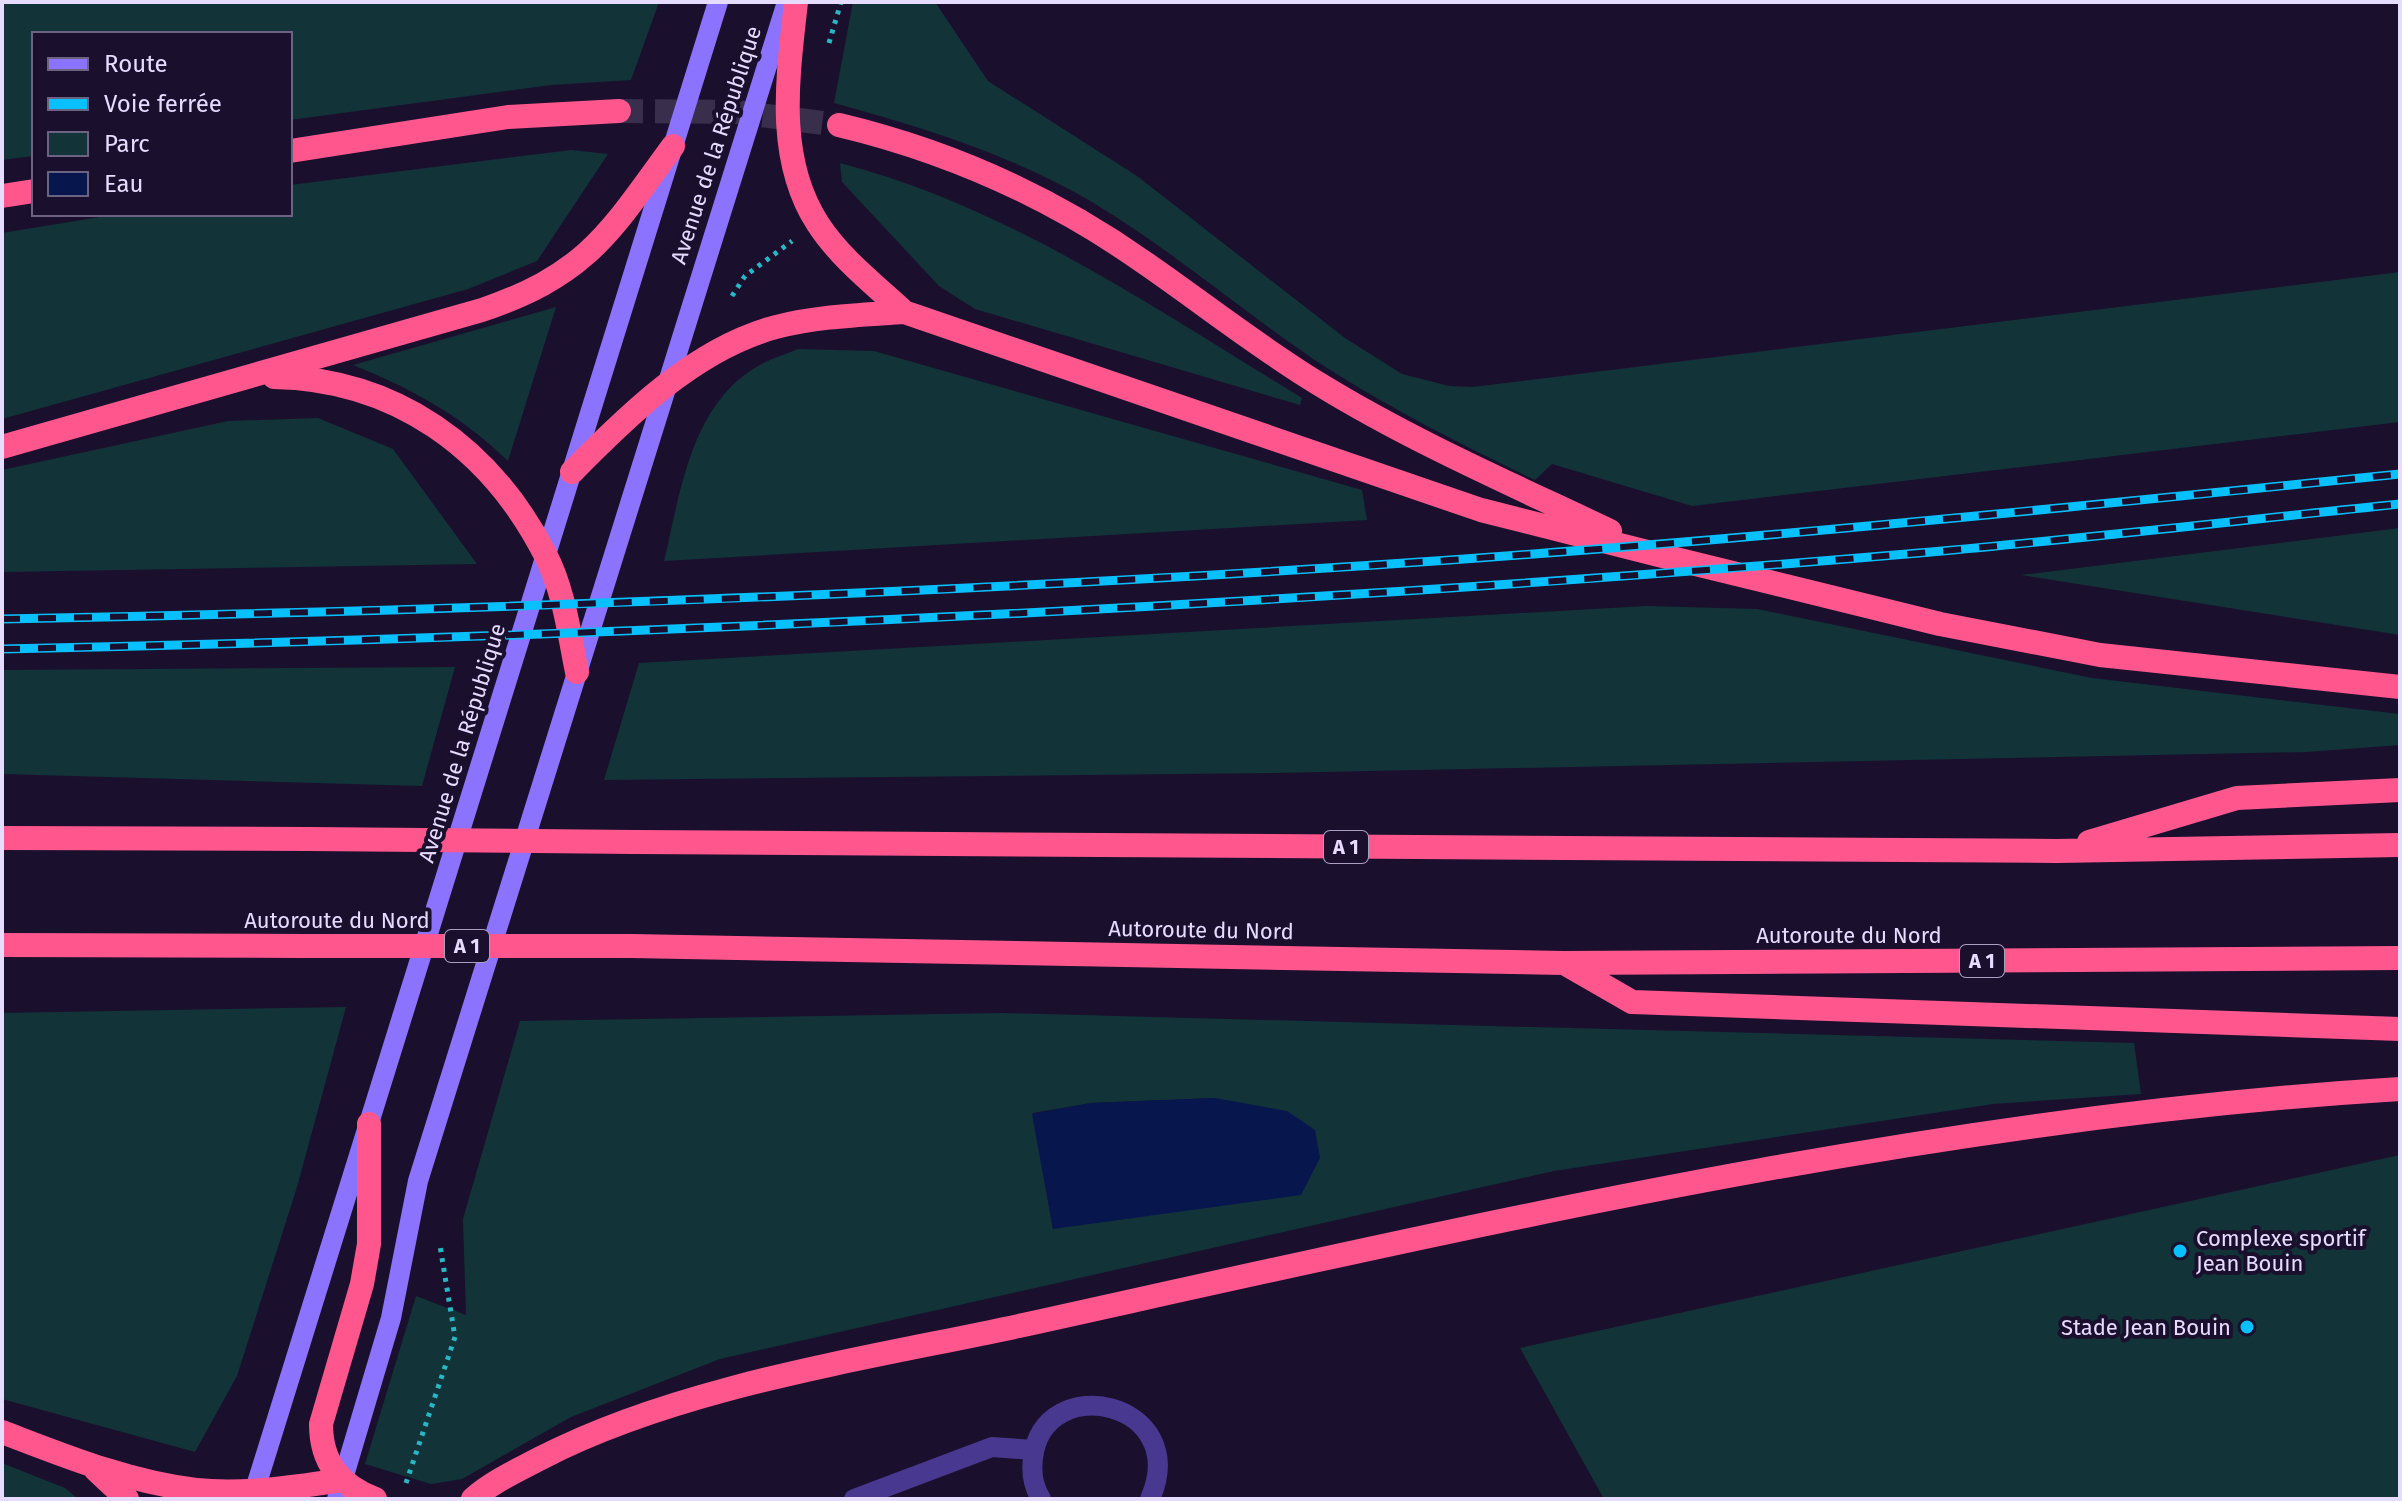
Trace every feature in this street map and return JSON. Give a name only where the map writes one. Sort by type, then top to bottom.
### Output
[{"type":"highway","points":[[796,2],[787,79],[788,127],[797,180],[819,226],[904,312]]},
{"type":"highway","points":[[292,151],[508,117],[619,111]]},
{"type":"highway","points":[[839,125],[907,141],[994,177],[1067,215],[1143,261],[1319,384],[1492,477],[1659,555]]},
{"type":"highway","points":[[2,447],[482,310],[545,285],[594,248],[673,146]]},
{"type":"highway","points":[[2,196],[32,191]]},
{"type":"highway","points":[[572,472],[632,414],[707,358],[773,327],[812,319],[904,312],[1481,510],[1659,555],[1940,624],[2100,655],[2400,687]]},
{"type":"highway","points":[[252,377],[340,383],[383,397],[422,416],[475,460],[506,494],[546,555],[561,594],[577,672]]},
{"type":"highway","points":[[2057,851],[2237,798],[2400,790]]},
{"type":"highway","name":"A 1","points":[[2,838],[2057,851],[2400,845]]},
{"type":"highway","name":"Autoroute du Nord","points":[[2,945],[631,946],[1564,963],[2400,958]]},
{"type":"highway","points":[[1564,963],[1632,1002],[2400,1029]]},
{"type":"highway","points":[[471,1497],[589,1433],[721,1392],[1449,1231],[1888,1148],[2276,1097],[2400,1089]]},
{"type":"highway","points":[[340,1490],[321,1446],[321,1424],[362,1284],[369,1244],[369,1124]]},
{"type":"highway","points":[[2,1432],[95,1468],[193,1490],[254,1494],[340,1490],[375,1499]]},
{"type":"highway","points":[[95,1468],[127,1499]]},
{"type":"main road","name":"Avenue de la République","points":[[254,1494],[718,2]]},
{"type":"main road","name":"Avenue de la République","points":[[340,1490],[391,1318],[418,1181],[787,2]]},
{"type":"lane","points":[[1041,1499],[1032,1471],[1034,1450],[1042,1432],[1064,1413],[1093,1404],[1113,1407],[1130,1415],[1145,1428],[1155,1446],[1158,1465],[1150,1499]]},
{"type":"lane","points":[[854,1499],[992,1447],[1034,1450]]},
{"type":"path","points":[[825,58],[841,2]]},
{"type":"path","points":[[728,301],[745,276],[768,256],[819,226]]},
{"type":"path","points":[[405,1484],[455,1337],[438,1237]]},
{"type":"green space","points":[[2,2],[659,2],[631,80],[551,85],[292,120],[292,32],[32,32],[32,156],[2,160]]},
{"type":"green space","points":[[853,2],[935,2],[988,81],[1137,176],[1345,338],[1402,374],[1449,386],[1473,387],[2400,272],[2400,422],[1692,506],[1552,464],[1535,480],[1429,427],[1327,368],[1142,234],[1078,194],[1020,165],[959,141],[834,103]]},
{"type":"green space","points":[[571,150],[608,154],[537,261],[468,289],[2,419],[2,233],[106,216],[292,216],[292,185]]},
{"type":"green space","points":[[840,163],[902,182],[963,206],[1079,263],[1302,398],[1300,405],[975,309],[939,286],[842,182]]},
{"type":"green space","points":[[556,307],[508,461],[473,431],[435,405],[353,365]]},
{"type":"green space","points":[[798,349],[874,351],[1362,490],[1367,520],[664,561],[691,455],[715,407],[732,386],[753,369]]},
{"type":"green space","points":[[318,418],[393,449],[477,564],[2,572],[2,470],[228,421]]},
{"type":"green space","points":[[2400,528],[2400,635],[2021,575]]},
{"type":"green space","points":[[1646,606],[1757,609],[2092,678],[2400,714],[2400,745],[2306,752],[1273,773],[604,780],[639,663]]},
{"type":"green space","points":[[455,667],[422,786],[2,774],[2,670]]},
{"type":"green space","points":[[346,1007],[297,1187],[237,1376],[195,1452],[2,1399],[2,1013]]},
{"type":"green space","points":[[1002,1013],[2134,1043],[2141,1094],[1993,1104],[1554,1171],[720,1359],[571,1417],[462,1479],[431,1484],[365,1464],[416,1296],[466,1315],[463,1219],[520,1021]],"holes":[[[1215,1098],[1053,1229],[1033,1113],[1091,1103]]]},
{"type":"green space","name":"Complexe sportif Jean Bouin","points":[[2400,1155],[2400,1499],[1604,1499],[1520,1348]]},
{"type":"green space","points":[[2,1463],[65,1488],[78,1499],[2,1499]]},
{"type":"water","points":[[1215,1098],[1287,1111],[1315,1130],[1320,1158],[1301,1195],[1053,1229],[1032,1114],[1091,1103]]},
{"type":"tunnel","points":[[619,111],[737,112],[839,125]]},
{"type":"railway","points":[[2,619],[364,611],[726,598],[1269,572],[1807,532],[2400,474]]},
{"type":"railway","points":[[2,649],[726,627],[1209,603],[1931,552],[2400,504]]},
{"type":"place","name":"Complexe sportif Jean Bouin","points":[[2180,1251]]},
{"type":"place","name":"Stade Jean Bouin","points":[[2247,1327]]}]
